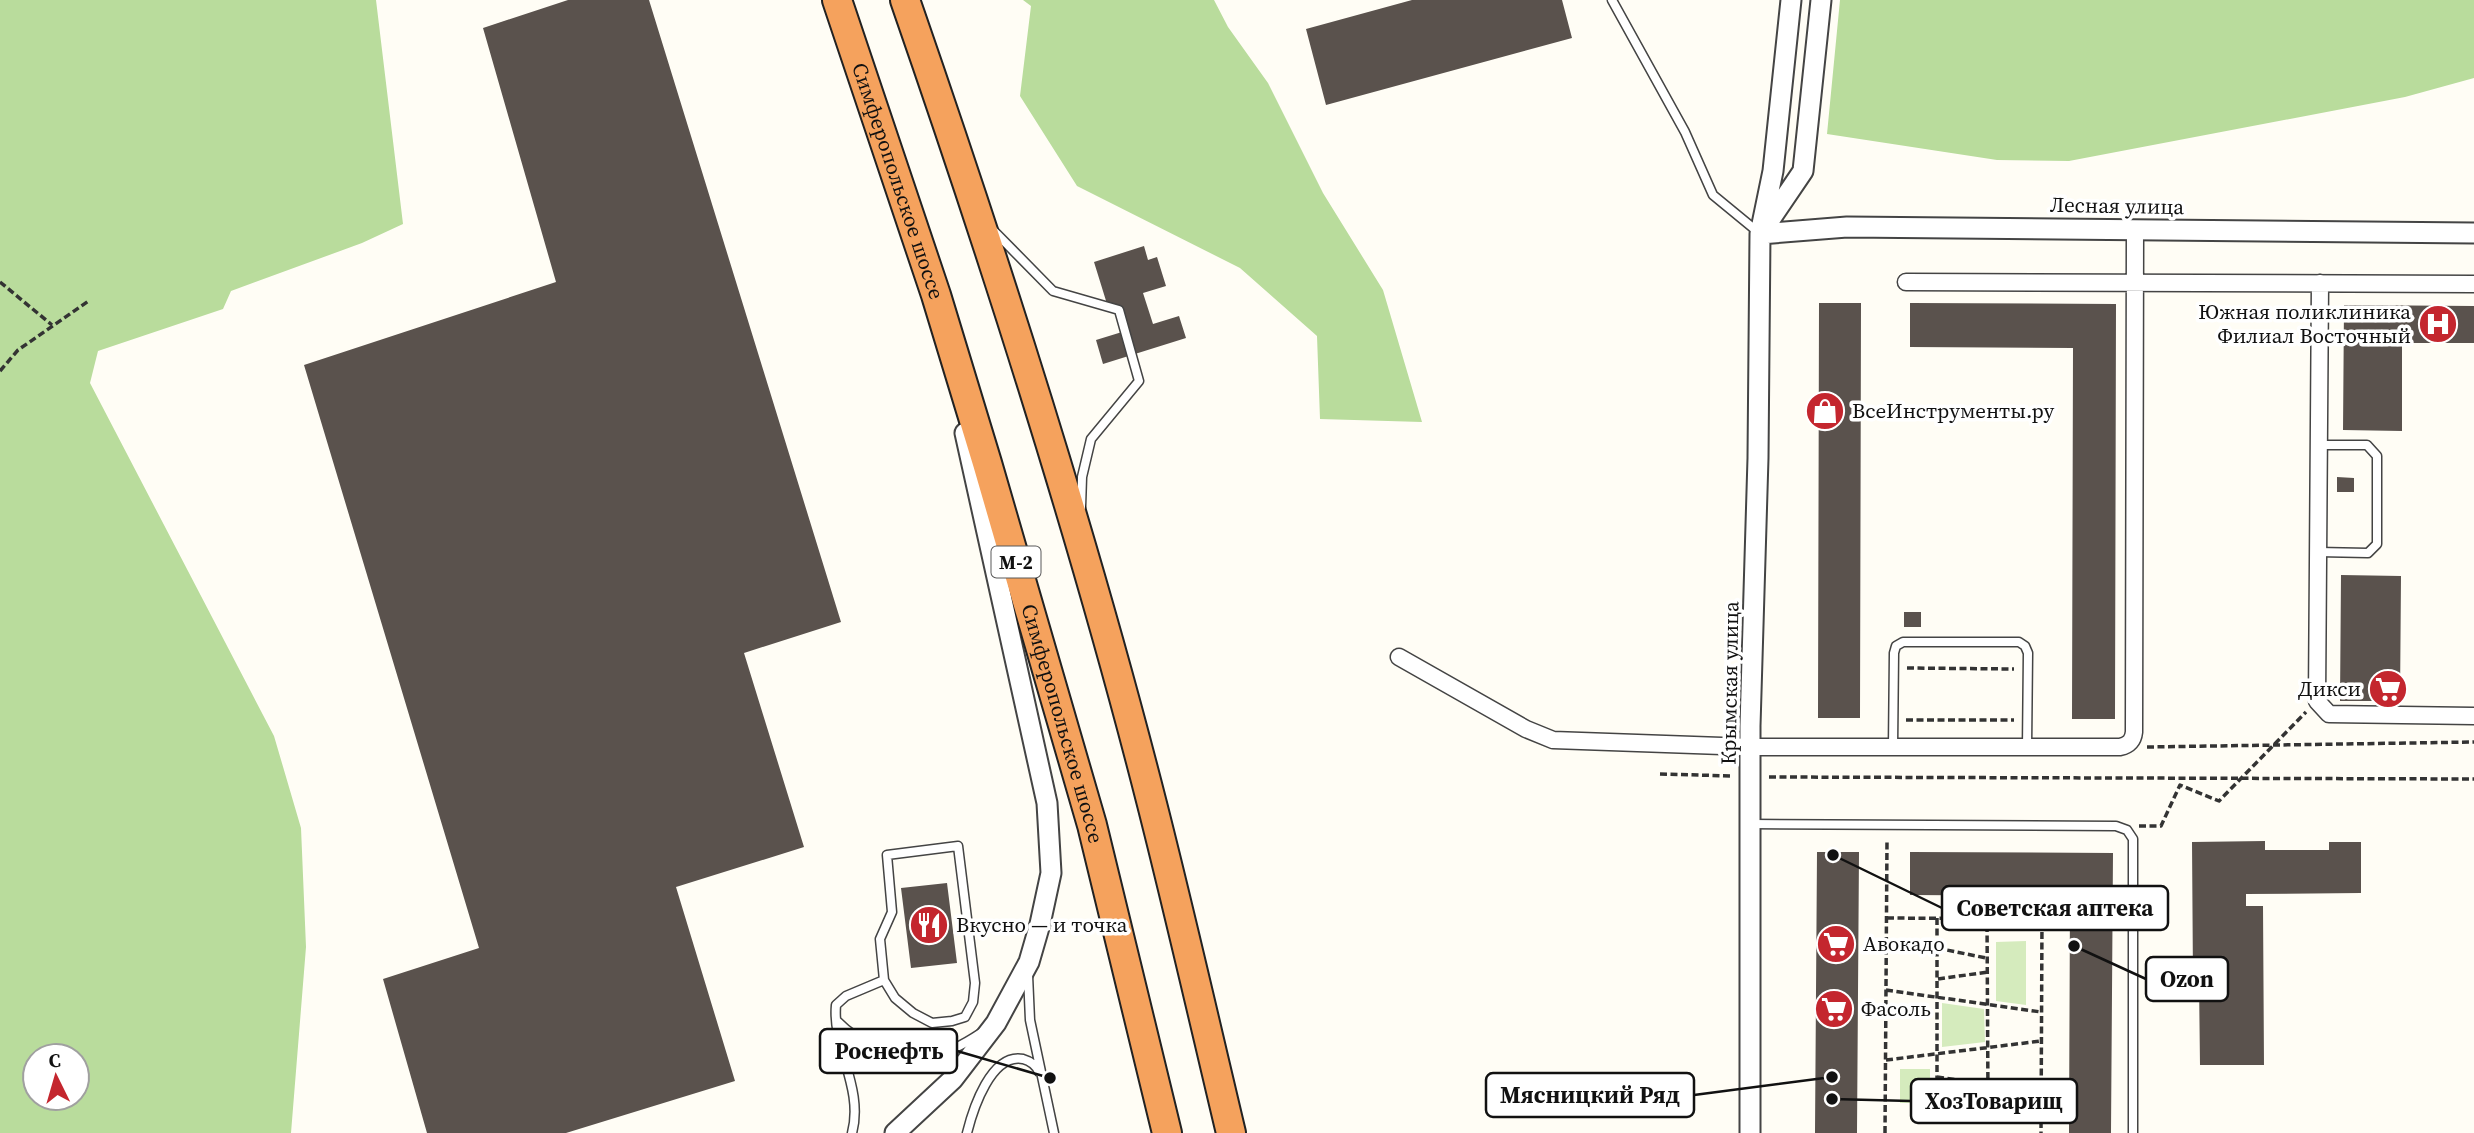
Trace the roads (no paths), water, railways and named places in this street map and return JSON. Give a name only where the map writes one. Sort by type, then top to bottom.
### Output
[{"type":"highway","name":"Симферопольское шоссе","points":[[837,0],[936,295],[987,463],[1092,825],[1167,1133]]},
{"type":"highway","points":[[905,0],[981,218],[1080,542],[1152,803],[1231,1133]]},
{"type":"street","name":"Крымская улица","points":[[1749,1133],[1750,747],[1758,458],[1760,234],[1773,171],[1791,0]]},
{"type":"street","points":[[1760,234],[1804,171],[1821,0]]},
{"type":"street","name":"Лесная улица","points":[[1760,234],[1847,227],[2474,233]]},
{"type":"street","points":[[1399,657],[1526,729],[1553,740],[1750,747],[2127,745],[2133,739],[2134,732],[2135,229]]},
{"type":"street","points":[[1906,282],[2474,284]]},
{"type":"street","points":[[2320,283],[2317,701],[2329,714],[2474,716]]},
{"type":"street","points":[[895,1133],[953,1079],[996,1023],[1028,962],[1051,873],[1047,803],[936,295]]},
{"type":"lane","points":[[1612,0],[1685,132],[1713,195],[1760,234]]},
{"type":"lane","points":[[981,218],[1053,291],[1119,310],[1139,381],[1091,439],[1082,477],[1080,542]]},
{"type":"lane","points":[[2318,552],[2368,553],[2377,544],[2377,456],[2367,446],[2319,445]]},
{"type":"lane","points":[[1894,747],[1894,668],[1896,646],[1903,642],[2019,642],[2025,646],[2028,669],[2027,747]]},
{"type":"lane","points":[[1750,824],[2116,826],[2127,830],[2133,839],[2133,1133]]},
{"type":"lane","points":[[958,846],[973,959],[974,1002],[965,1017],[932,1023],[913,1013],[895,998],[884,980],[880,939],[892,912],[887,855],[958,846]]},
{"type":"lane","points":[[1028,962],[1030,1020],[1054,1133]]},
{"type":"lane","points":[[852,1133],[855,1098],[835,1019],[836,1005],[846,996],[884,980]]},
{"type":"lane","points":[[835,1019],[850,1035],[868,1044],[899,1053],[931,1056],[962,1045],[996,1023]]},
{"type":"lane","points":[[967,1133],[982,1091],[993,1072],[1003,1062],[1016,1058],[1027,1060],[1037,1068],[1041,1079]]},
{"type":"place","name":"Южная поликлиника Филиал Восточный","points":[[2438,324]]},
{"type":"place","name":"ВсеИнструменты.ру","points":[[1825,411]]},
{"type":"place","name":"Дикси","points":[[2388,689]]},
{"type":"place","name":"Советская аптека","points":[[1833,855]]},
{"type":"place","name":"Вкусно — и точка","points":[[929,925]]},
{"type":"place","name":"Авокадо","points":[[1836,944]]},
{"type":"place","name":"Ozon","points":[[2074,946]]},
{"type":"place","name":"Фасоль","points":[[1834,1009]]},
{"type":"place","name":"Мясницкий Ряд","points":[[1832,1077]]},
{"type":"place","name":"Роснефть","points":[[1050,1078]]},
{"type":"place","name":"ХозТоварищ","points":[[1832,1099]]}]
